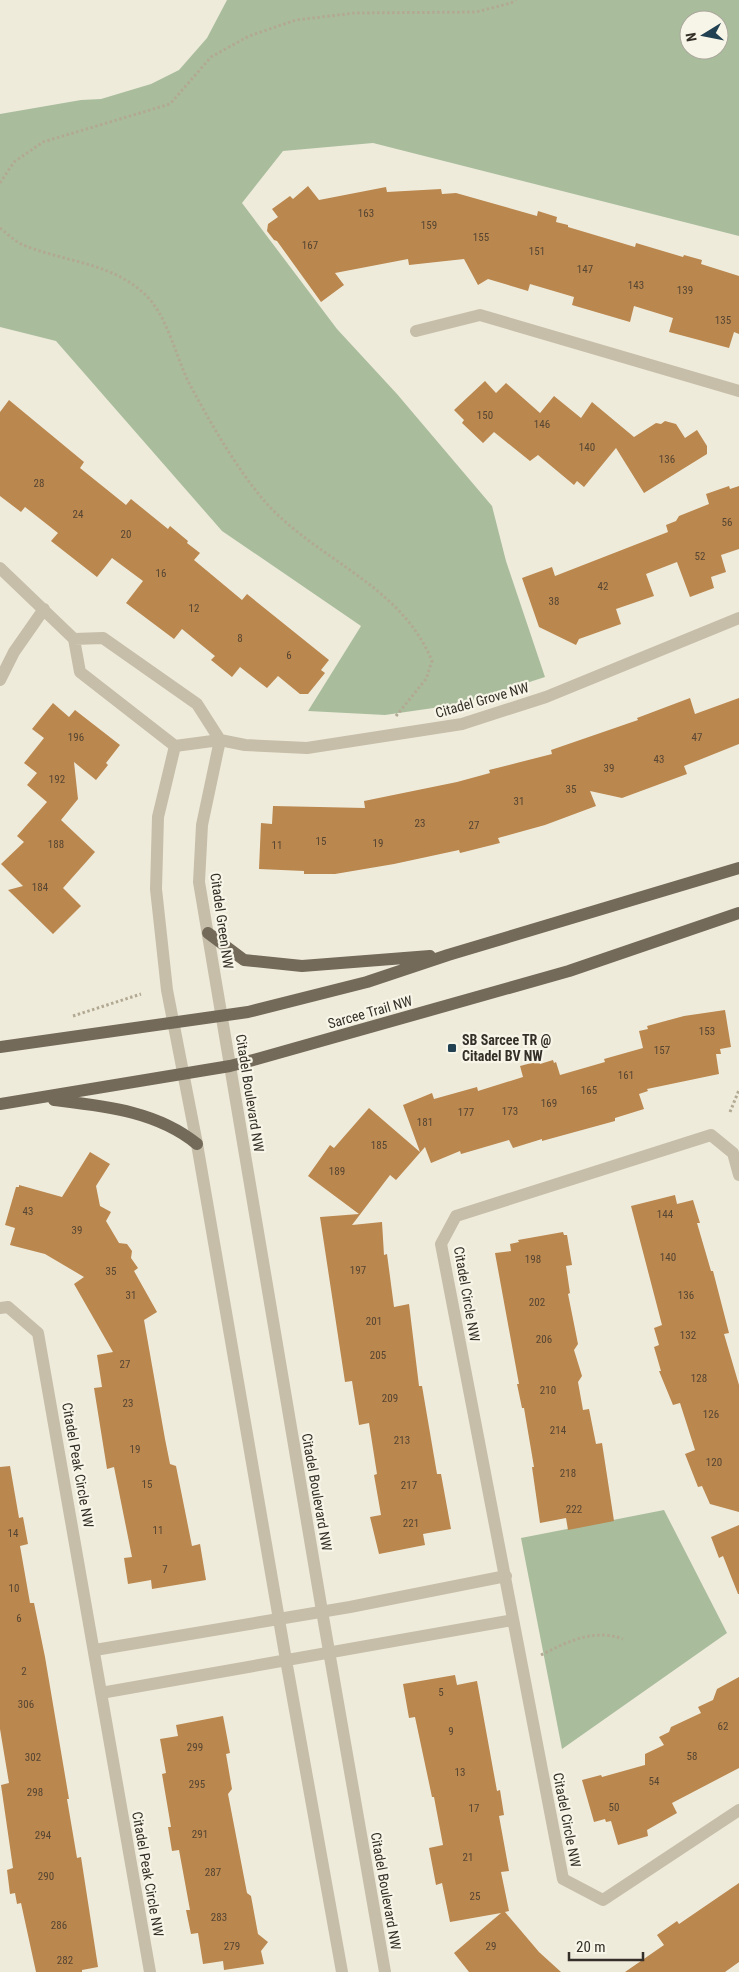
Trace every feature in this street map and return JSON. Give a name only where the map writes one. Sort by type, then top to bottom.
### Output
[{"type":"main road","points":[[0,1047],[222,1017],[367,982],[448,955],[739,868]]},
{"type":"main road","name":"Sarcee Trail NW","points":[[0,1104],[230,1066],[569,971],[739,913]]},
{"type":"main road","points":[[208,933],[244,960],[292,965],[448,955]]},
{"type":"main road","points":[[39,1098],[118,1108],[181,1131],[197,1144]]},
{"type":"street","points":[[416,331],[480,315],[739,391]]},
{"type":"street","points":[[0,568],[74,639],[80,672],[176,746],[220,740],[198,704],[103,638],[74,639]]},
{"type":"street","points":[[0,680],[14,652],[44,609]]},
{"type":"street","name":"Citadel Grove NW","points":[[220,740],[245,745],[307,748],[462,724],[546,697],[739,618]]},
{"type":"street","name":"Citadel Green NW","points":[[220,740],[202,825],[200,882],[222,1017]]},
{"type":"street","points":[[176,746],[158,817],[156,889],[168,990],[197,1144],[342,1972]]},
{"type":"street","name":"Citadel Boulevard NW","points":[[222,1017],[329,1653],[385,1972]]},
{"type":"street","name":"Citadel Circle NW","points":[[739,1175],[733,1153],[711,1135],[456,1216],[441,1244],[563,1879],[603,1900],[739,1810]]},
{"type":"street","name":"Citadel Peak Circle NW","points":[[0,1308],[8,1307],[38,1333],[150,1972]]},
{"type":"street","points":[[95,1650],[506,1576]]},
{"type":"street","points":[[101,1693],[513,1620]]},
{"type":"path","points":[[0,182],[14,162],[43,142],[170,104],[211,58],[249,36],[296,20],[355,14],[476,12],[516,0]]},
{"type":"path","points":[[0,228],[19,243],[113,273],[141,290],[154,304],[189,383],[235,462],[257,493],[281,521],[387,597],[415,628],[432,661],[426,679],[380,738]]},
{"type":"path","points":[[63,1017],[81,1014],[141,994]]},
{"type":"path","points":[[730,1112],[739,1090]]},
{"type":"path","points":[[541,1655],[566,1643],[595,1635],[612,1635],[623,1639]]},
{"type":"green space","points":[[227,0],[739,0],[739,236],[373,143],[283,151],[242,203],[337,329],[397,394],[492,506],[506,561],[545,677],[461,704],[385,715],[308,711],[361,626],[222,531],[56,341],[0,327],[0,114],[81,100],[101,99],[151,84],[179,70],[207,38]]},
{"type":"green space","points":[[664,1510],[727,1633],[562,1749],[521,1538]]},
{"type":"building","points":[[308,186],[319,200],[386,187],[387,192],[441,189],[442,194],[456,193],[537,216],[538,211],[557,217],[556,222],[568,225],[568,227],[635,247],[636,243],[683,257],[684,255],[702,260],[701,264],[739,276],[739,334],[734,332],[729,348],[669,332],[673,318],[634,306],[630,322],[572,305],[574,297],[530,284],[528,291],[488,279],[478,285],[464,259],[409,265],[408,259],[335,273],[344,285],[321,302],[277,241],[267,231],[268,224],[278,217],[272,209],[290,196],[293,199]]},
{"type":"building","points":[[485,381],[496,393],[506,383],[540,413],[554,396],[581,418],[592,402],[634,437],[656,423],[661,424],[665,421],[676,424],[685,438],[697,430],[707,446],[707,454],[644,493],[616,448],[584,487],[577,481],[574,485],[538,455],[530,461],[494,432],[483,443],[462,423],[464,420],[454,410]]},
{"type":"building","points":[[9,400],[84,462],[80,468],[126,505],[131,499],[168,529],[170,526],[188,541],[187,543],[200,553],[194,560],[242,600],[247,594],[329,660],[321,670],[325,673],[308,694],[300,694],[278,676],[267,688],[240,667],[232,677],[211,660],[215,656],[182,629],[174,639],[126,603],[143,581],[112,558],[97,577],[51,541],[58,533],[25,507],[21,512],[0,496],[0,412]]},
{"type":"building","points":[[729,486],[730,489],[739,486],[739,549],[721,555],[726,572],[711,577],[714,588],[690,597],[677,562],[646,574],[654,596],[616,609],[621,624],[579,639],[576,645],[539,627],[522,578],[552,567],[555,576],[668,532],[666,525],[676,521],[679,516],[709,504],[706,494]]},
{"type":"building","points":[[690,698],[695,714],[739,698],[739,744],[684,766],[687,774],[622,798],[590,791],[596,806],[545,825],[498,838],[500,843],[460,853],[459,850],[335,874],[304,874],[304,871],[259,869],[261,823],[272,824],[273,806],[365,808],[364,801],[457,782],[490,773],[489,770],[552,754],[551,750],[638,720],[637,718]]},
{"type":"building","points":[[53,703],[69,717],[75,710],[120,745],[96,780],[74,762],[78,799],[61,820],[95,852],[63,888],[81,906],[53,934],[8,890],[23,886],[1,864],[24,842],[17,836],[47,802],[27,785],[37,773],[24,763],[44,738],[32,729]]},
{"type":"building","points":[[725,1010],[731,1047],[720,1049],[721,1054],[716,1054],[719,1074],[647,1089],[648,1091],[639,1094],[644,1109],[615,1118],[615,1121],[542,1141],[542,1139],[513,1148],[509,1140],[461,1154],[460,1151],[431,1163],[425,1147],[396,1180],[390,1175],[352,1225],[382,1222],[384,1255],[387,1254],[394,1307],[409,1304],[419,1386],[422,1386],[437,1474],[441,1474],[451,1529],[423,1534],[425,1545],[379,1554],[370,1517],[381,1515],[374,1475],[377,1474],[369,1423],[359,1425],[352,1381],[345,1382],[320,1217],[359,1214],[308,1176],[330,1145],[334,1148],[369,1108],[420,1152],[403,1105],[432,1093],[434,1099],[477,1087],[478,1091],[523,1077],[520,1066],[539,1061],[540,1064],[553,1060],[554,1063],[556,1062],[560,1075],[605,1062],[604,1059],[643,1048],[639,1031],[648,1029],[647,1026],[684,1016]]},
{"type":"building","points":[[90,1152],[110,1164],[96,1186],[100,1206],[111,1212],[106,1221],[119,1243],[127,1244],[132,1251],[131,1258],[138,1268],[134,1271],[157,1312],[144,1320],[165,1439],[170,1464],[176,1466],[192,1546],[200,1544],[206,1580],[152,1589],[151,1580],[128,1584],[124,1558],[132,1557],[114,1467],[107,1469],[94,1388],[102,1387],[97,1355],[113,1352],[74,1284],[84,1277],[45,1254],[10,1245],[15,1228],[5,1225],[16,1187],[19,1187],[19,1185],[62,1197]]},
{"type":"building","points":[[675,1195],[677,1204],[693,1200],[700,1223],[697,1223],[711,1271],[713,1271],[729,1333],[724,1334],[739,1385],[739,1512],[710,1504],[702,1486],[698,1487],[685,1454],[695,1450],[680,1403],[673,1405],[659,1371],[661,1371],[654,1347],[659,1345],[654,1328],[662,1325],[631,1206]]},
{"type":"building","points":[[563,1232],[564,1235],[567,1235],[572,1265],[566,1266],[570,1293],[568,1294],[578,1344],[574,1350],[582,1376],[578,1382],[583,1410],[589,1409],[596,1444],[602,1443],[614,1521],[568,1530],[566,1518],[540,1523],[532,1467],[534,1467],[524,1408],[522,1408],[517,1384],[519,1384],[495,1253],[511,1251],[510,1244],[519,1242],[518,1240]]},
{"type":"building","points":[[10,1466],[19,1518],[23,1517],[28,1544],[20,1546],[30,1603],[34,1603],[45,1657],[77,1858],[81,1857],[98,1967],[82,1970],[82,1972],[36,1972],[21,1903],[17,1904],[15,1893],[10,1894],[7,1870],[13,1868],[1,1785],[9,1783],[0,1729],[0,1467]]},
{"type":"building","points":[[739,1525],[738,1594],[723,1556],[719,1558],[711,1537]]},
{"type":"building","points":[[455,1675],[457,1685],[477,1681],[497,1791],[500,1790],[504,1815],[499,1816],[509,1871],[501,1872],[509,1911],[505,1912],[539,1952],[561,1972],[469,1972],[454,1953],[501,1913],[450,1922],[442,1883],[436,1885],[429,1848],[443,1845],[434,1797],[432,1797],[415,1717],[409,1718],[403,1684]]},
{"type":"building","points":[[739,1677],[739,1768],[672,1803],[677,1813],[647,1830],[648,1836],[618,1845],[611,1821],[606,1822],[605,1819],[594,1822],[582,1780],[601,1775],[602,1777],[645,1765],[645,1754],[664,1745],[659,1737],[669,1732],[671,1727],[701,1713],[698,1707],[713,1700],[717,1689]]},
{"type":"building","points":[[223,1716],[230,1753],[226,1754],[232,1789],[228,1794],[247,1893],[251,1896],[258,1934],[268,1942],[261,1951],[264,1964],[224,1970],[223,1961],[203,1964],[198,1933],[191,1934],[186,1910],[190,1910],[179,1850],[172,1851],[168,1827],[171,1827],[162,1774],[166,1773],[160,1739],[178,1736],[176,1725]]},
{"type":"building","points":[[739,1883],[739,1962],[725,1972],[625,1972],[664,1945],[657,1935],[677,1921],[679,1924]]},
{"type":"place","name":"SB Sarcee TR @ Citadel BV NW","points":[[452,1048]]}]
